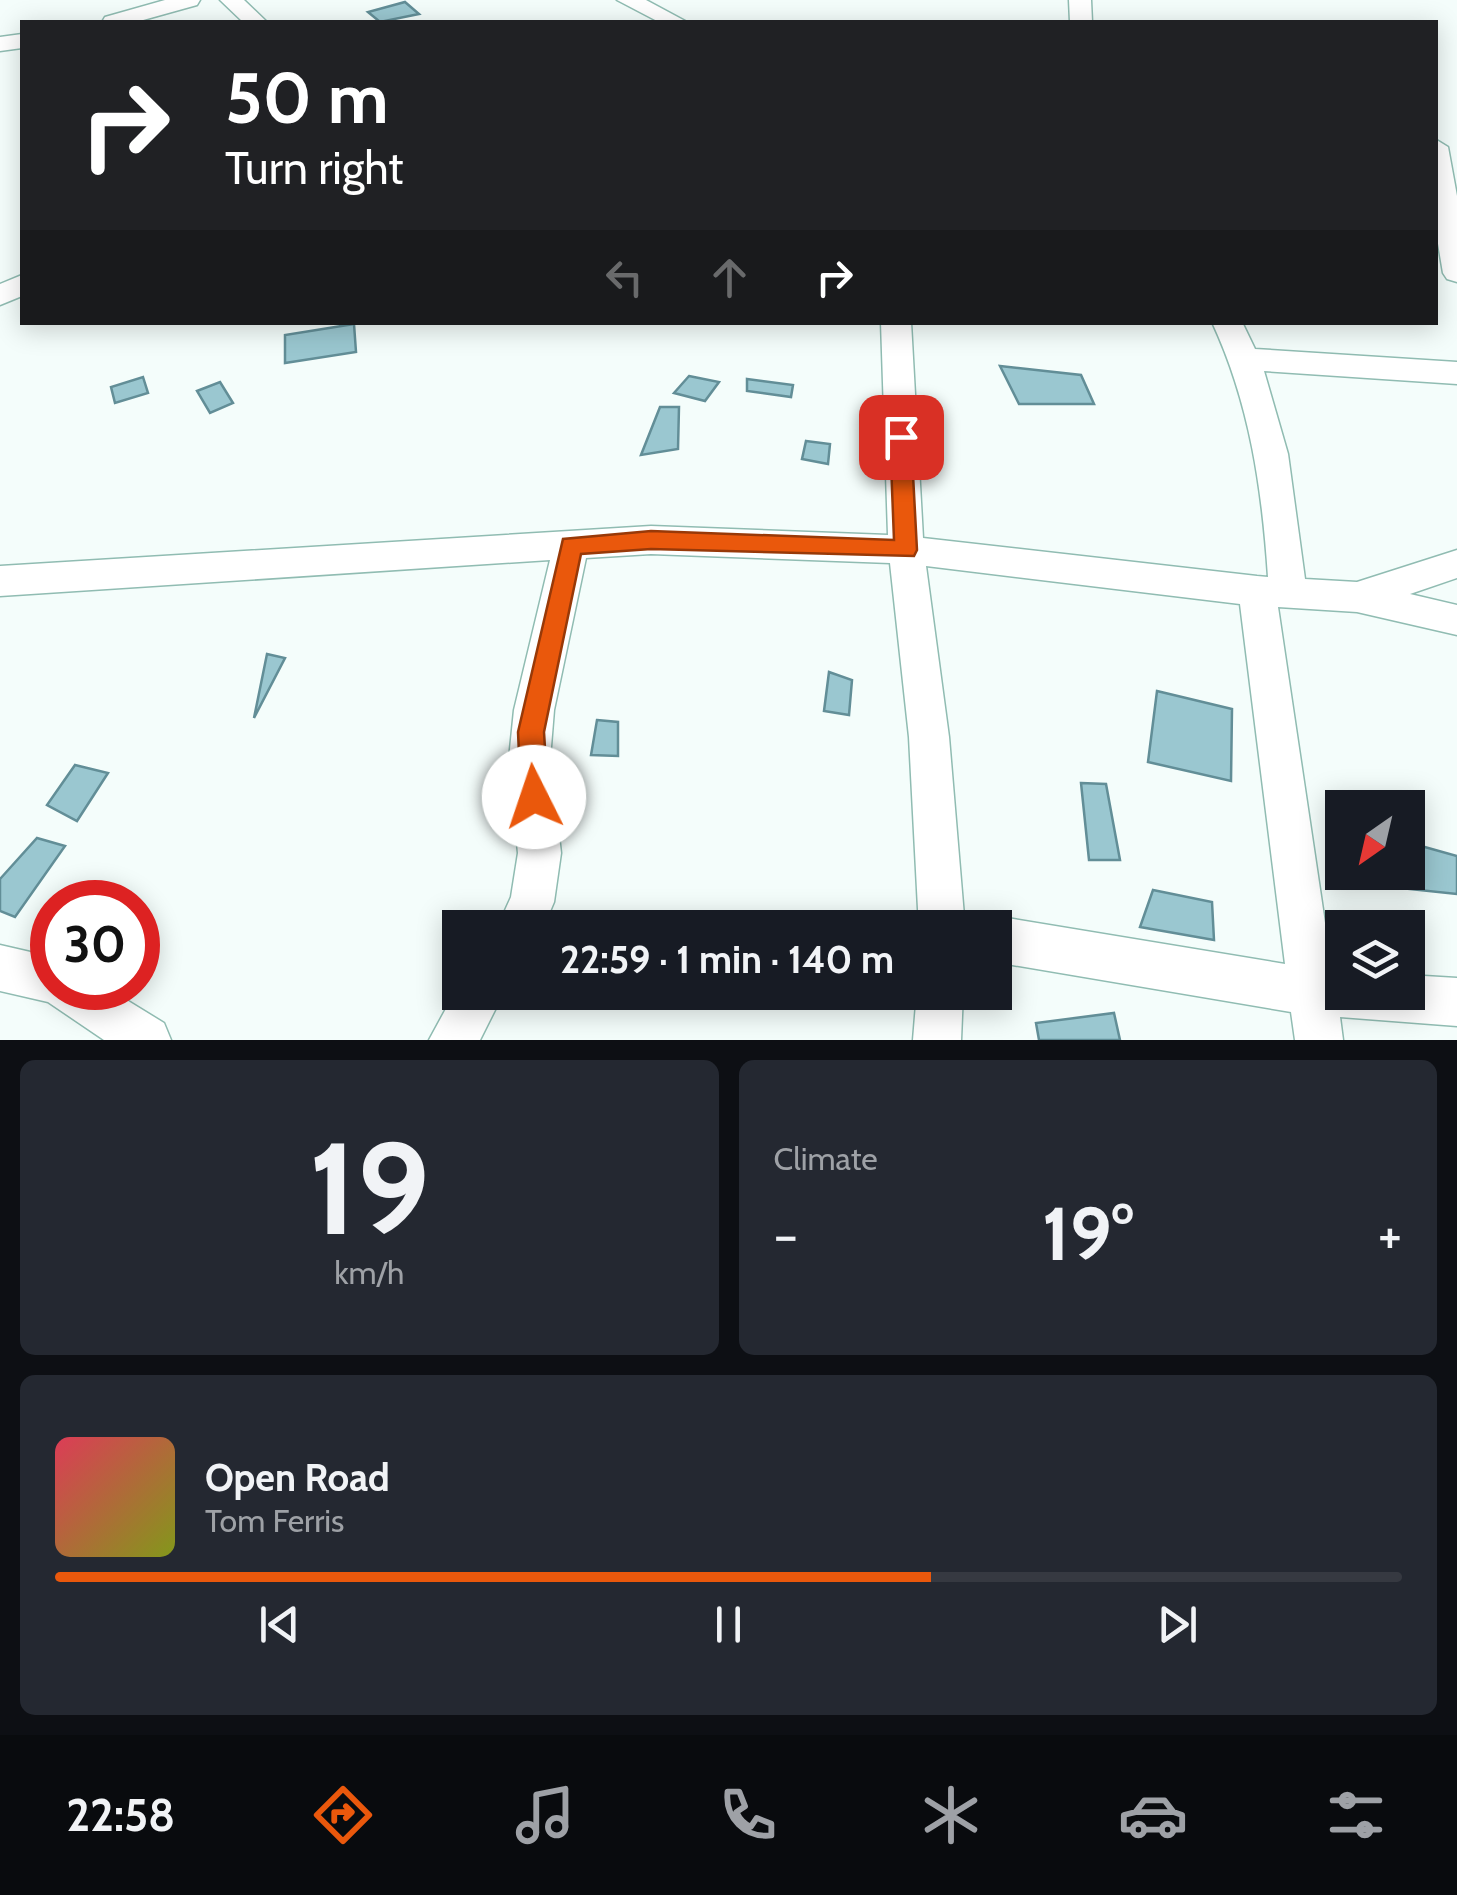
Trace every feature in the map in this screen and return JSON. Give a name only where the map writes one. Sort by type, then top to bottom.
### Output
[{"type":"street","points":[[120,20],[189,0]]},
{"type":"street","points":[[231,0],[254,20]]},
{"type":"street","points":[[628,0],[672,20]]},
{"type":"street","points":[[1438,164],[1457,273]]},
{"type":"street","points":[[896,325],[906,550],[928,737],[941,910]]},
{"type":"street","points":[[1229,325],[1246,358],[1278,473],[1272,592],[1320,1040]]},
{"type":"street","points":[[1246,358],[1457,372]]},
{"type":"street","points":[[0,581],[651,540],[906,550],[1272,592],[1357,596],[1457,620]]},
{"type":"street","points":[[529,910],[543,854],[530,768],[531,732],[571,545]]},
{"type":"street","points":[[1357,596],[1457,564]]},
{"type":"street","points":[[1012,942],[1314,992],[1457,1002]]},
{"type":"street","points":[[0,968],[30,975]]},
{"type":"street","points":[[100,1010],[147,1040]]},
{"type":"street","points":[[453,1040],[470,1010]]},
{"type":"street","points":[[936,1040],[938,1010]]},
{"type":"building","points":[[405,2],[419,14],[378,20],[368,12]]},
{"type":"building","points":[[354,325],[356,352],[285,363],[285,335]]},
{"type":"building","points":[[1000,366],[1081,375],[1094,404],[1019,404]]},
{"type":"building","points":[[689,376],[719,382],[705,401],[674,393]]},
{"type":"building","points":[[143,377],[148,393],[115,403],[111,387]]},
{"type":"building","points":[[747,379],[793,385],[791,397],[747,391]]},
{"type":"building","points":[[220,382],[233,403],[210,413],[197,391]]},
{"type":"building","points":[[660,407],[679,407],[678,449],[641,455]]},
{"type":"building","points":[[806,441],[830,444],[828,464],[802,459]]},
{"type":"building","points":[[267,654],[285,658],[254,718]]},
{"type":"building","points":[[829,672],[852,680],[849,715],[824,711]]},
{"type":"building","points":[[1157,691],[1232,709],[1231,781],[1148,762]]},
{"type":"building","points":[[597,720],[618,722],[618,756],[591,755]]},
{"type":"building","points":[[75,765],[108,773],[77,821],[47,805]]},
{"type":"building","points":[[1081,783],[1106,784],[1120,860],[1089,860]]},
{"type":"building","points":[[37,838],[65,846],[41,880],[30,880],[30,896],[15,917],[0,911],[0,879]]},
{"type":"building","points":[[1425,847],[1457,856],[1457,894],[1419,890],[1425,890]]},
{"type":"building","points":[[1153,890],[1212,902],[1214,940],[1140,927]]},
{"type":"building","points":[[1114,1013],[1120,1040],[1039,1040],[1036,1023]]},
{"type":"route","points":[[534,797],[531,732],[571,545],[651,540],[906,550],[901,437]]}]
